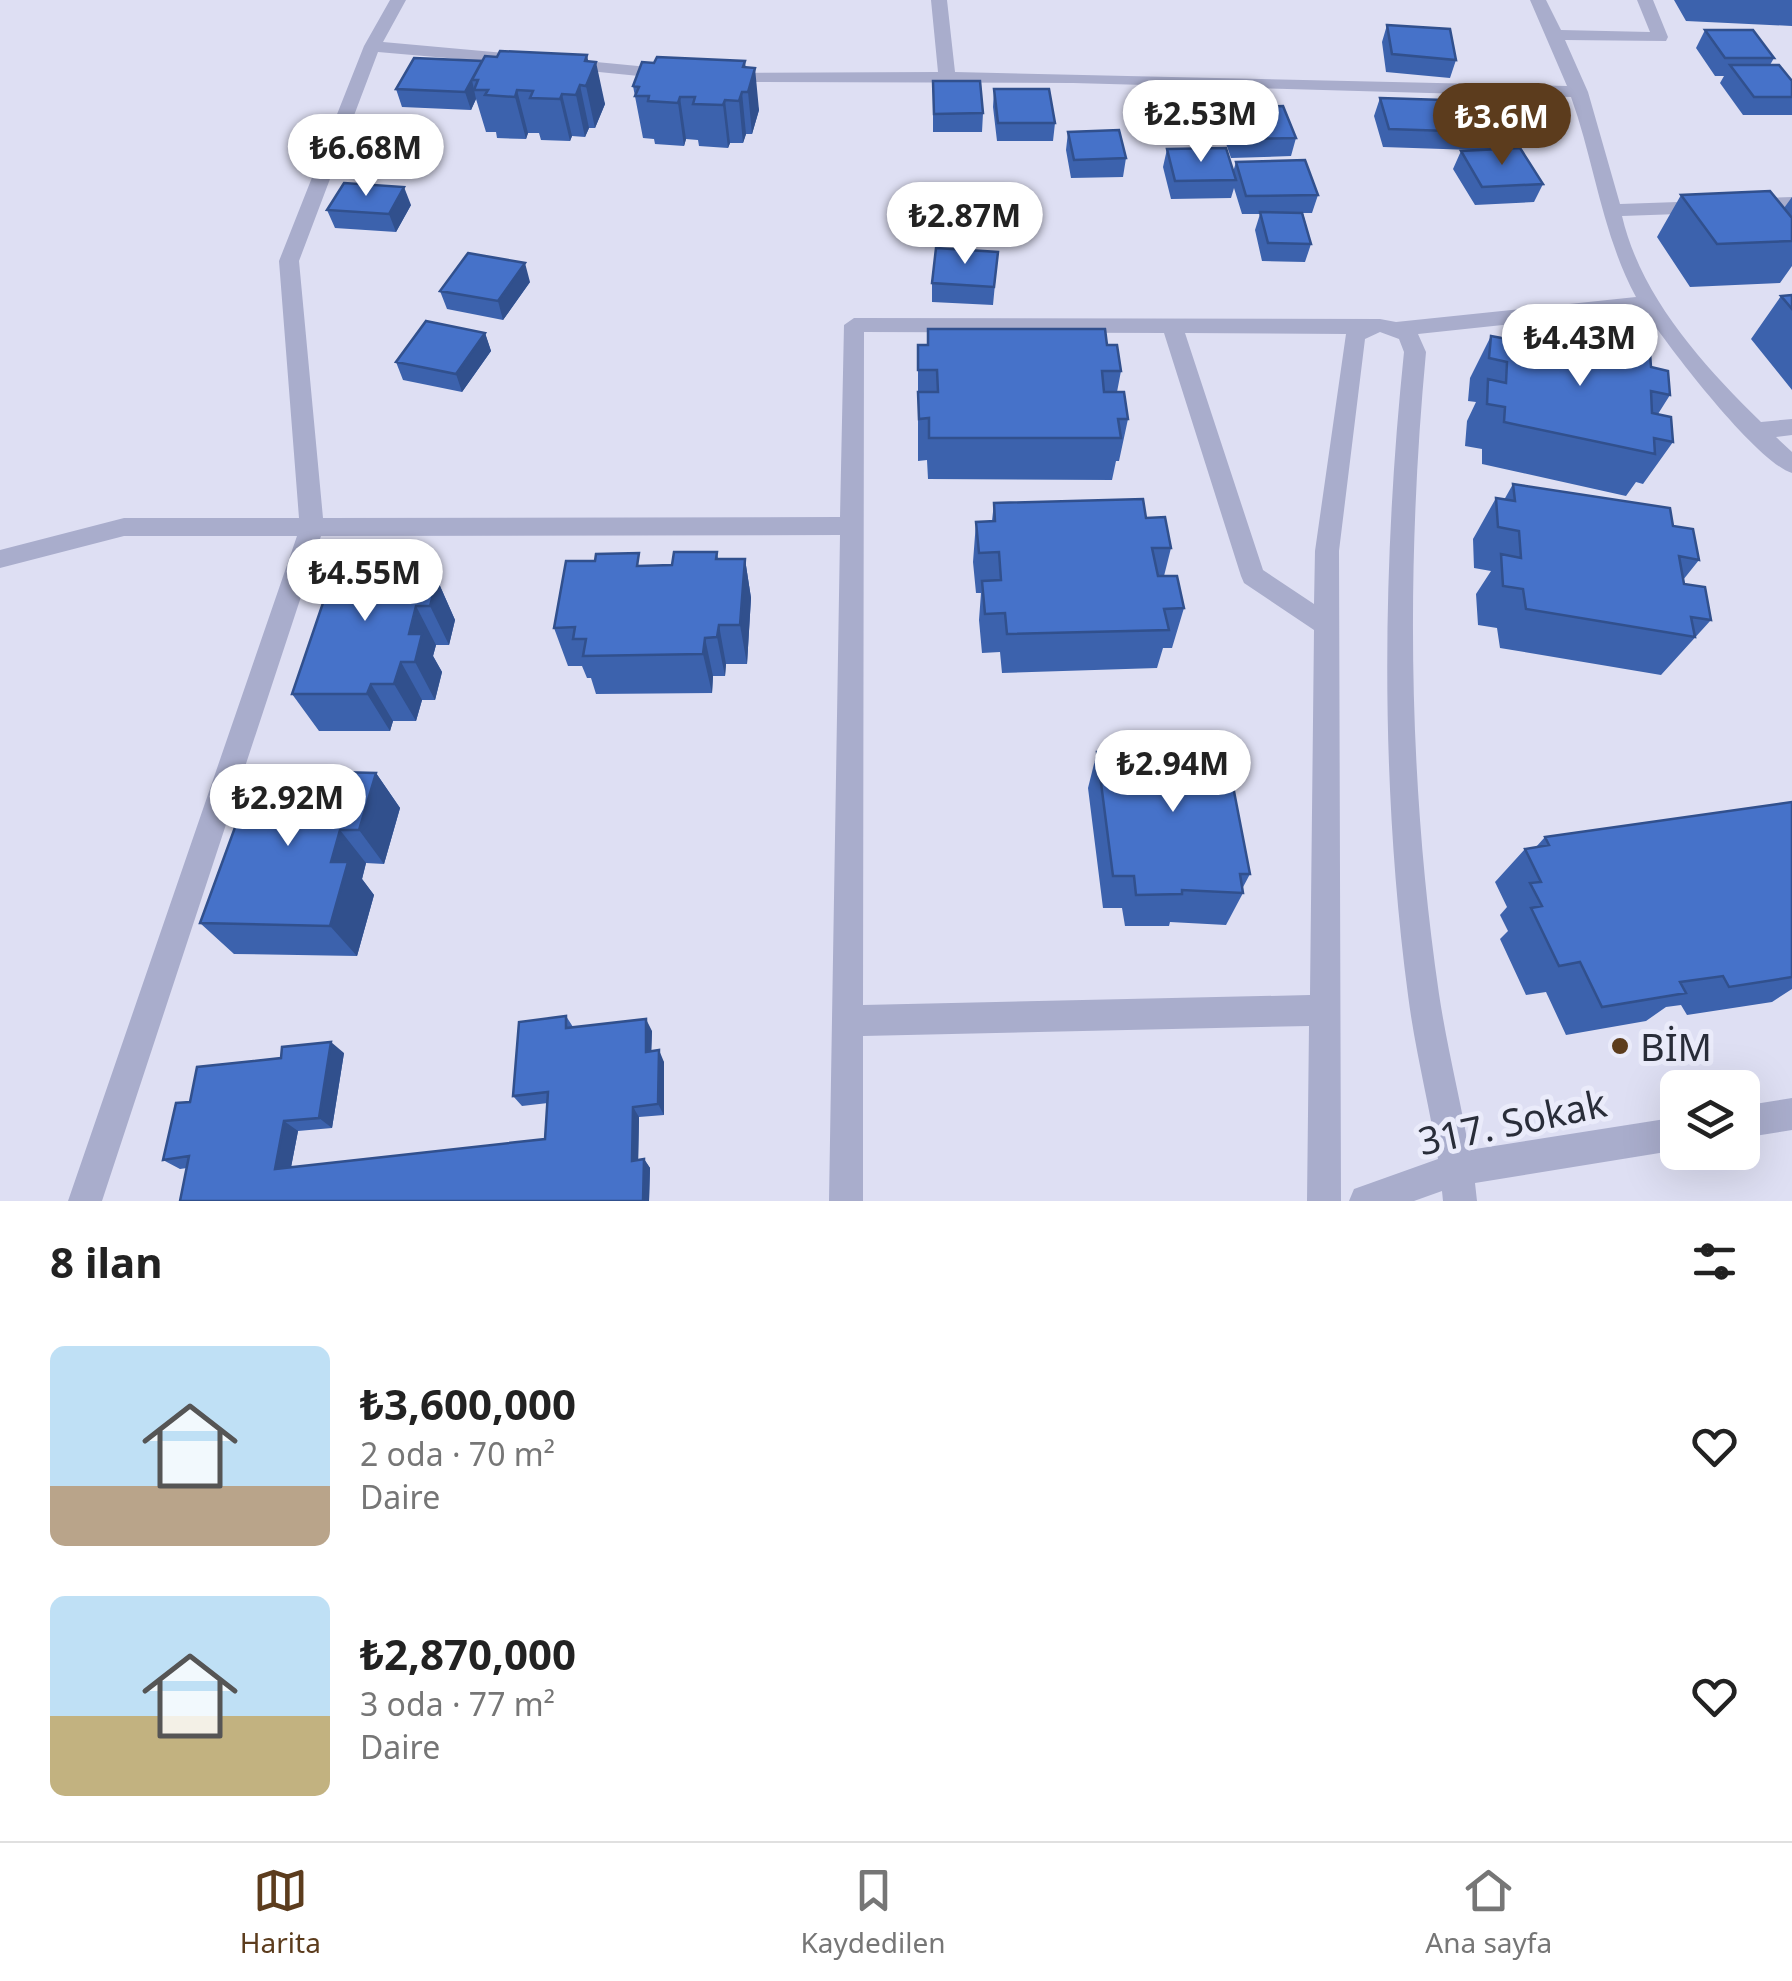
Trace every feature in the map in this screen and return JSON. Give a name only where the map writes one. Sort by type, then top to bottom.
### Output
[{"type":"street","points":[[85,1201],[312,526],[289,260],[372,46],[398,0]]},
{"type":"street","points":[[939,0],[947,78]]},
{"type":"street","points":[[1538,0],[1579,92],[1617,234],[1652,302],[1690,358],[1755,431],[1792,465]]},
{"type":"street","points":[[1556,35],[1660,37],[1645,0]]},
{"type":"street","points":[[372,46],[527,60]]},
{"type":"street","points":[[546,62],[682,75]]},
{"type":"street","points":[[702,76],[1579,92]]},
{"type":"street","points":[[1612,210],[1792,203]]},
{"type":"street","points":[[846,1201],[854,325],[1397,329],[1652,302]]},
{"type":"street","points":[[1172,326],[1253,576],[1327,625]]},
{"type":"street","points":[[1324,1201],[1327,552],[1355,337],[1365,327]]},
{"type":"street","points":[[1397,329],[1414,344],[1415,352],[1399,542],[1398,660],[1404,776],[1424,995],[1458,1185]]},
{"type":"street","points":[[1755,431],[1792,427]]},
{"type":"street","points":[[0,559],[124,526],[850,526]]},
{"type":"street","points":[[847,1021],[1326,1010]]},
{"type":"street","points":[[1760,1119],[1792,1114]]},
{"type":"street","name":"317. Sokak","points":[[1366,1201],[1458,1185],[1660,1137]]},
{"type":"building","points":[[1387,25],[1450,29],[1456,60],[1392,54]]},
{"type":"building","points":[[1705,30],[1753,30],[1774,58],[1725,58]]},
{"type":"building","points":[[500,51],[587,55],[585,61],[596,62],[586,86],[580,85],[576,95],[562,94],[560,99],[530,98],[533,91],[517,90],[515,97],[485,95],[488,90],[474,90],[478,80],[472,80],[485,56],[497,57]]},
{"type":"building","points":[[657,57],[745,61],[743,67],[755,68],[748,92],[742,92],[739,101],[693,104],[695,97],[680,97],[678,103],[648,101],[649,96],[635,96],[639,87],[633,86],[642,62],[654,63]]},
{"type":"building","points":[[414,58],[482,61],[465,92],[396,89]]},
{"type":"building","points":[[1730,65],[1779,65],[1792,81],[1792,97],[1754,97]]},
{"type":"building","points":[[933,81],[980,81],[983,113],[934,114]]},
{"type":"building","points":[[994,89],[1049,89],[1055,123],[998,123]]},
{"type":"building","points":[[1380,98],[1444,100],[1448,110],[1498,111],[1507,133],[1389,129]]},
{"type":"building","points":[[1283,106],[1296,138],[1235,139],[1224,108]]},
{"type":"building","points":[[1119,130],[1126,158],[1074,160],[1068,132]]},
{"type":"building","points":[[1226,148],[1236,180],[1175,181],[1167,149]]},
{"type":"building","points":[[1520,148],[1543,184],[1482,187],[1461,151]]},
{"type":"building","points":[[1305,160],[1318,195],[1246,196],[1236,162]]},
{"type":"building","points":[[344,183],[404,187],[389,214],[327,210]]},
{"type":"building","points":[[1770,191],[1792,218],[1792,241],[1717,244],[1681,195]]},
{"type":"building","points":[[1260,212],[1302,213],[1311,244],[1268,243]]},
{"type":"building","points":[[936,248],[998,252],[994,287],[932,283]]},
{"type":"building","points":[[468,253],[525,263],[498,301],[440,291]]},
{"type":"building","points":[[1792,295],[1792,309],[1781,296]]},
{"type":"building","points":[[426,321],[485,333],[456,374],[396,362]]},
{"type":"building","points":[[1508,325],[1650,353],[1651,367],[1668,371],[1670,395],[1651,391],[1652,413],[1671,417],[1673,442],[1654,438],[1655,454],[1504,422],[1505,407],[1487,404],[1488,379],[1506,383],[1507,362],[1489,358],[1491,336],[1507,339]]},
{"type":"building","points":[[928,329],[1105,329],[1107,345],[1117,345],[1121,371],[1102,371],[1104,392],[1124,392],[1128,419],[1118,419],[1121,438],[929,438],[929,418],[919,419],[918,392],[938,392],[937,370],[918,370],[918,345],[928,345]]},
{"type":"building","points":[[1513,484],[1670,508],[1673,526],[1693,529],[1699,560],[1679,556],[1684,584],[1705,587],[1711,620],[1691,617],[1695,637],[1526,609],[1523,589],[1503,586],[1501,554],[1521,558],[1519,531],[1498,527],[1496,498],[1515,501]]},
{"type":"building","points":[[1143,499],[1146,518],[1165,517],[1171,548],[1152,548],[1158,576],[1177,576],[1184,608],[1164,609],[1169,630],[1007,634],[1005,613],[985,614],[982,581],[1001,580],[999,552],[979,553],[976,522],[995,521],[994,503]]},
{"type":"building","points":[[409,552],[406,561],[429,561],[424,580],[437,580],[430,606],[416,606],[409,634],[422,634],[415,662],[401,662],[394,684],[371,684],[367,694],[292,694],[340,553]]},
{"type":"building","points":[[674,552],[717,552],[716,559],[745,559],[740,625],[719,625],[717,637],[705,638],[703,654],[583,656],[586,639],[573,639],[575,627],[554,628],[566,561],[595,561],[596,554],[639,553],[637,566],[672,565]]},
{"type":"building","points":[[1213,733],[1216,750],[1226,750],[1250,874],[1240,874],[1243,893],[1182,890],[1182,894],[1136,895],[1134,876],[1113,876],[1097,752],[1116,752],[1115,735],[1180,738],[1180,734]]},
{"type":"building","points":[[256,770],[376,773],[359,830],[340,830],[331,862],[348,862],[330,926],[200,923]]},
{"type":"building","points":[[1792,802],[1792,977],[1729,987],[1723,976],[1680,982],[1686,993],[1602,1007],[1580,962],[1559,966],[1531,908],[1542,906],[1530,883],[1541,882],[1525,849],[1549,845],[1545,837]]},
{"type":"building","points":[[566,1016],[566,1028],[646,1019],[646,1052],[659,1050],[658,1104],[633,1107],[632,1161],[644,1159],[643,1201],[180,1201],[189,1156],[163,1160],[176,1103],[190,1102],[197,1067],[281,1058],[282,1047],[331,1042],[319,1118],[284,1121],[275,1169],[545,1139],[548,1092],[513,1096],[519,1022]]},
{"type":"place","name":"BİM","points":[[1620,1046]]}]
